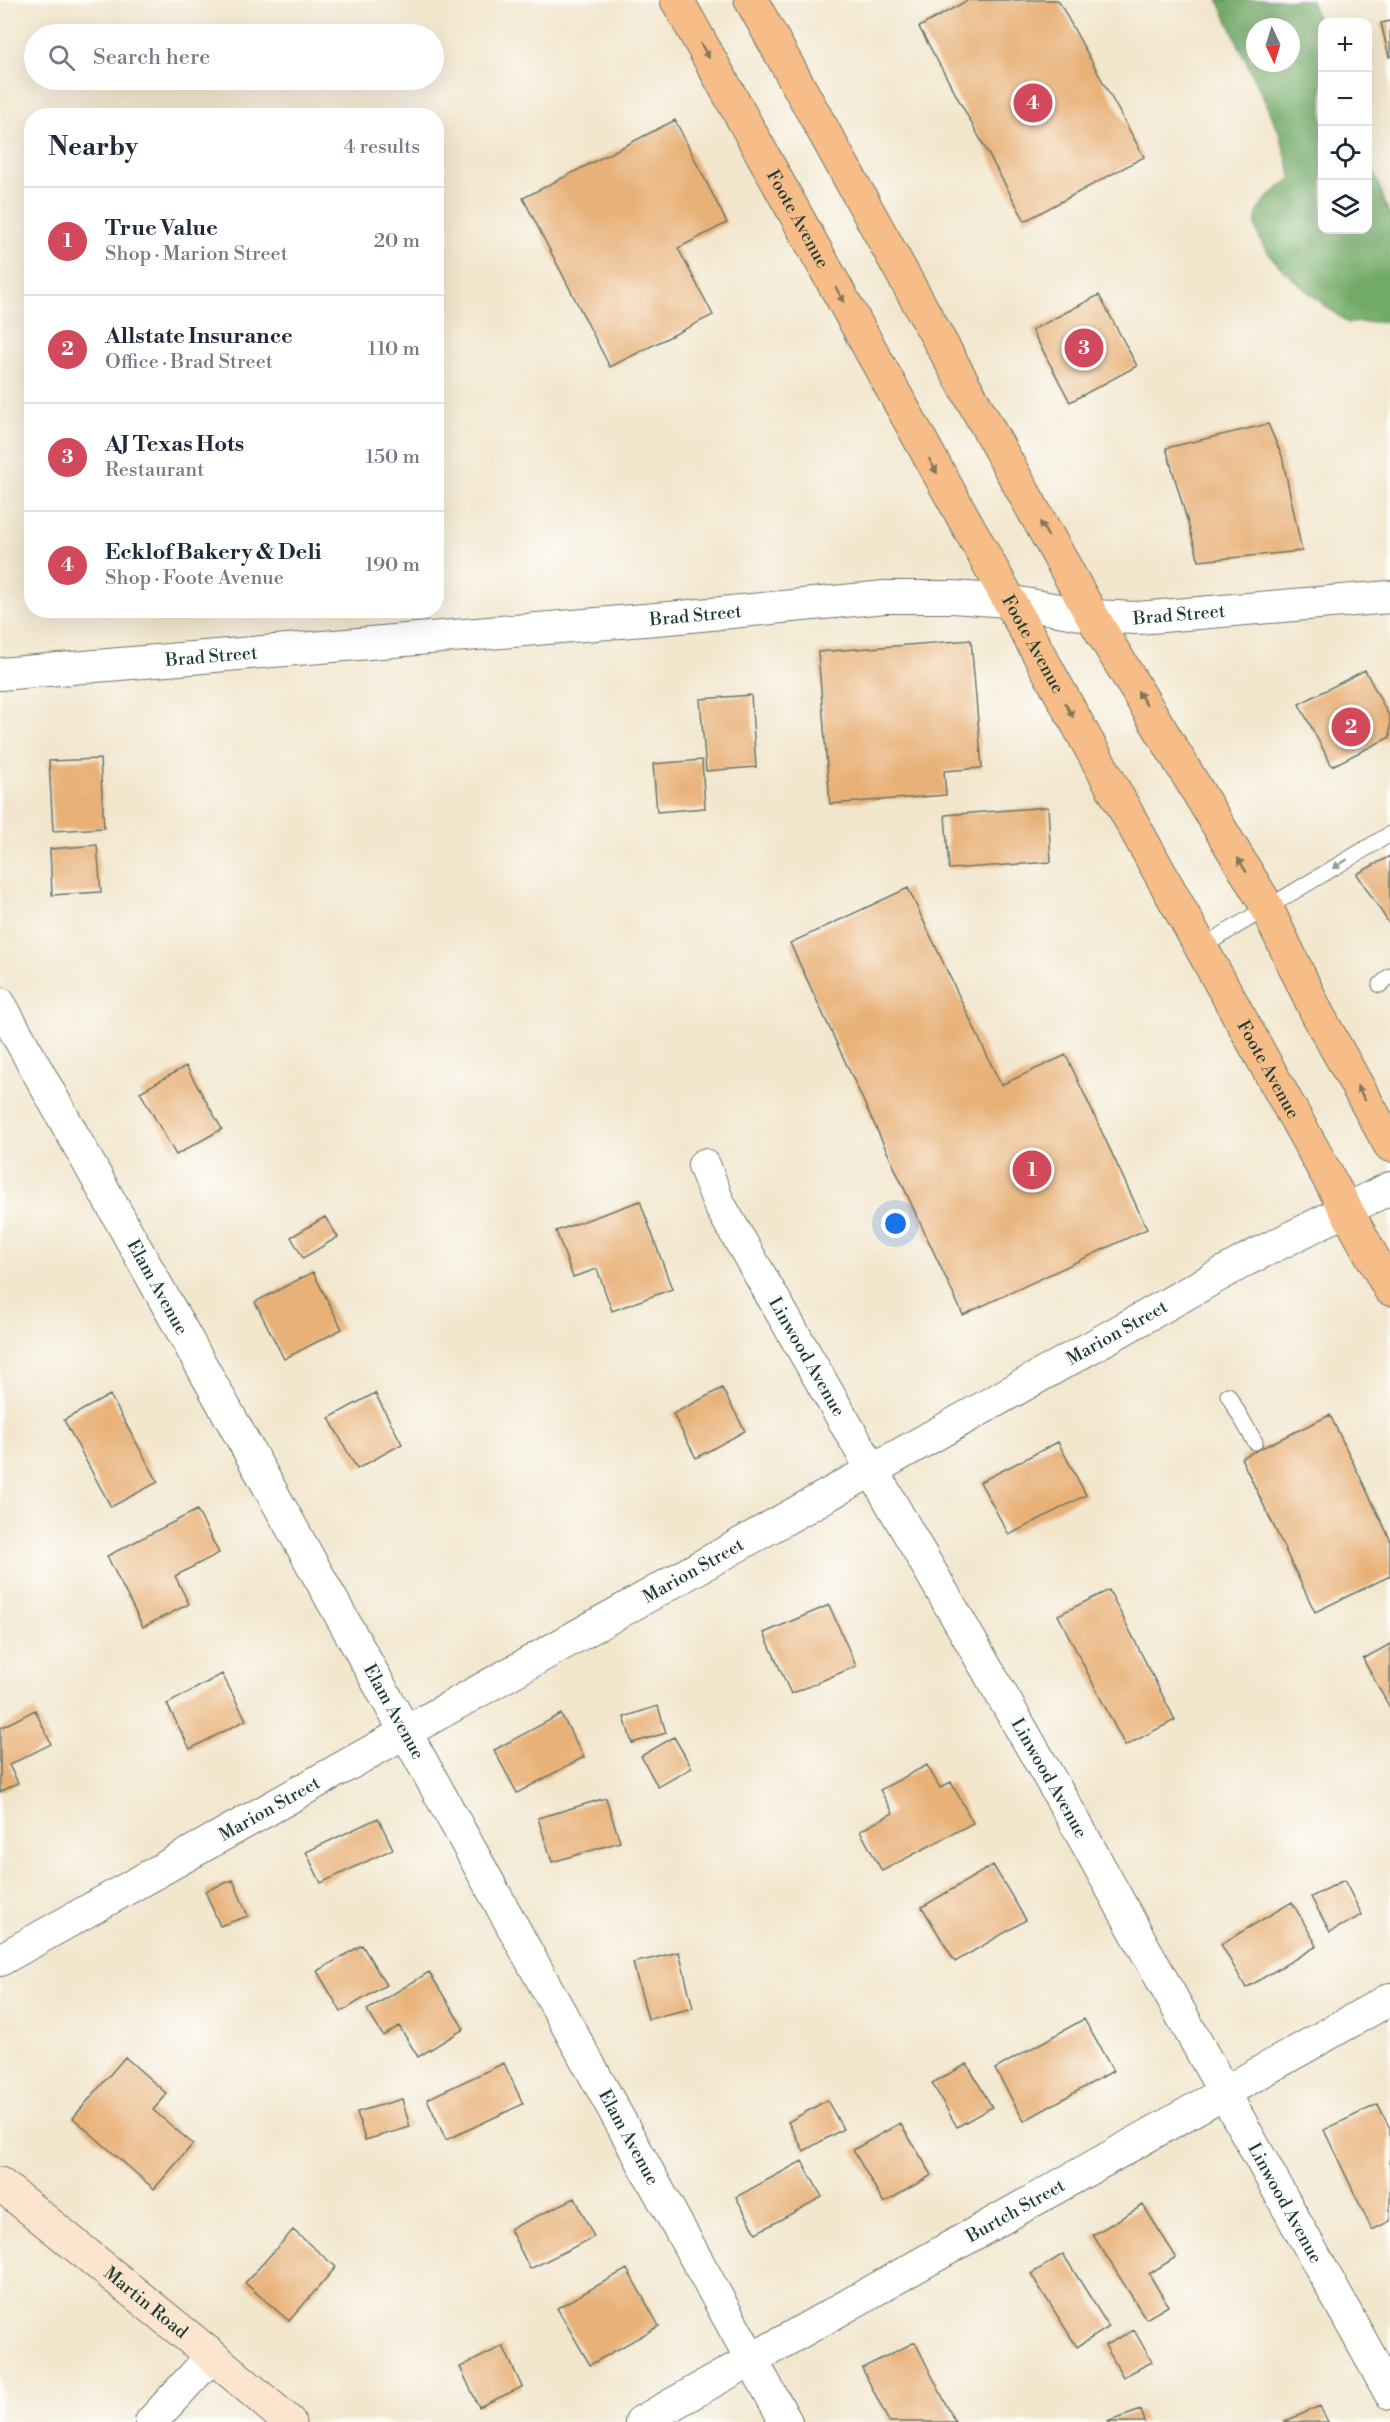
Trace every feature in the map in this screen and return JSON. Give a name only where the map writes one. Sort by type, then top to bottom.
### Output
[{"type":"highway","name":"Foote Avenue","points":[[676,0],[1390,1289]]},
{"type":"highway","points":[[752,0],[1092,616],[1267,908],[1318,1015],[1390,1144]]},
{"type":"street","name":"Brad Street","points":[[0,674],[669,618],[885,597],[952,597],[1008,601],[1092,616],[1138,618],[1390,597]]},
{"type":"street","name":"Elam Avenue","points":[[0,1004],[406,1732],[786,2422]]},
{"type":"street","name":"Linwood Avenue","points":[[704,1165],[719,1204],[1076,1824],[1390,2393]]},
{"type":"street","name":"Marion Street","points":[[0,1960],[1246,1260],[1390,1188]]},
{"type":"street","name":"Burtch Street","points":[[641,2422],[1390,2000]]},
{"type":"street","name":"Martin Road","points":[[0,2184],[212,2356],[289,2422]]},
{"type":"street","points":[[151,2422],[212,2356]]},
{"type":"lane","points":[[1200,948],[1390,834]]},
{"type":"lane","points":[[1228,1395],[1255,1442]]},
{"type":"green space","points":[[1218,0],[1311,0],[1318,21],[1318,234],[1372,234],[1372,167],[1390,217],[1390,321],[1348,323],[1288,275],[1262,243],[1256,228],[1257,214],[1268,198],[1292,178],[1280,134],[1251,72],[1300,72],[1300,18],[1246,18],[1246,61]]},
{"type":"building","points":[[968,0],[1058,0],[1144,157],[1025,221],[919,27]]},
{"type":"building","points":[[1390,21],[1390,57],[1389,57],[1381,23]]},
{"type":"building","points":[[675,120],[727,223],[678,248],[713,315],[610,367],[523,198]]},
{"type":"building","points":[[1099,295],[1137,366],[1070,402],[1032,330]]},
{"type":"building","points":[[1268,424],[1282,456],[1302,551],[1199,561],[1166,448]]},
{"type":"building","points":[[971,640],[982,768],[944,771],[946,795],[830,804],[818,652]]},
{"type":"building","points":[[1365,670],[1390,718],[1390,737],[1332,766],[1299,704]]},
{"type":"building","points":[[751,695],[756,767],[706,771],[700,699]]},
{"type":"building","points":[[100,759],[104,828],[53,831],[49,761]]},
{"type":"building","points":[[702,760],[705,808],[657,812],[653,764]]},
{"type":"building","points":[[1048,807],[1051,862],[949,869],[945,815]]},
{"type":"building","points":[[97,845],[101,892],[52,895],[50,849]]},
{"type":"building","points":[[1390,856],[1390,925],[1357,874]]},
{"type":"building","points":[[908,888],[1001,1085],[1066,1055],[1147,1229],[963,1315],[790,943]]},
{"type":"building","points":[[186,1066],[222,1129],[176,1155],[140,1092]]},
{"type":"building","points":[[640,1201],[672,1289],[612,1311],[597,1269],[573,1277],[556,1231]]},
{"type":"building","points":[[325,1217],[338,1237],[303,1258],[291,1237]]},
{"type":"building","points":[[313,1272],[342,1329],[284,1359],[255,1302]]},
{"type":"building","points":[[722,1388],[745,1431],[696,1458],[673,1414]]},
{"type":"building","points":[[375,1393],[402,1444],[357,1469],[329,1418]]},
{"type":"building","points":[[110,1395],[158,1482],[111,1507],[64,1420]]},
{"type":"building","points":[[1330,1415],[1390,1539],[1390,1576],[1315,1612],[1241,1458]]},
{"type":"building","points":[[1058,1442],[1086,1495],[1009,1535],[980,1482]]},
{"type":"building","points":[[197,1510],[219,1553],[175,1576],[189,1604],[143,1627],[107,1556]]},
{"type":"building","points":[[1109,1590],[1175,1720],[1125,1746],[1058,1615]]},
{"type":"building","points":[[829,1605],[856,1666],[791,1694],[764,1633]]},
{"type":"building","points":[[1390,1644],[1390,1708],[1363,1659]]},
{"type":"building","points":[[222,1674],[246,1720],[190,1749],[167,1704]]},
{"type":"building","points":[[658,1706],[666,1733],[632,1743],[624,1717]]},
{"type":"building","points":[[35,1710],[51,1744],[9,1765],[18,1783],[0,1792],[0,1728]]},
{"type":"building","points":[[561,1714],[584,1757],[517,1793],[494,1750]]},
{"type":"building","points":[[674,1737],[692,1768],[658,1787],[641,1756]]},
{"type":"building","points":[[927,1765],[940,1788],[951,1782],[973,1823],[882,1871],[860,1831],[893,1813],[880,1790]]},
{"type":"building","points":[[606,1798],[620,1842],[552,1862],[538,1818]]},
{"type":"building","points":[[378,1818],[393,1849],[321,1883],[306,1852]]},
{"type":"building","points":[[993,1865],[1026,1920],[955,1962],[922,1907]]},
{"type":"building","points":[[233,1880],[248,1916],[220,1926],[205,1891]]},
{"type":"building","points":[[1344,1880],[1362,1915],[1330,1932],[1311,1897]]},
{"type":"building","points":[[1292,1902],[1317,1946],[1246,1988],[1221,1944]]},
{"type":"building","points":[[362,1945],[386,1985],[341,2012],[317,1971]]},
{"type":"building","points":[[679,1952],[693,2008],[648,2019],[633,1963]]},
{"type":"building","points":[[429,1972],[464,2029],[418,2057],[399,2026],[383,2036],[367,2010]]},
{"type":"building","points":[[1084,2019],[1113,2071],[1024,2121],[995,2069]]},
{"type":"building","points":[[125,2057],[167,2094],[153,2110],[193,2144],[154,2189],[73,2118]]},
{"type":"building","points":[[504,2063],[523,2104],[446,2140],[427,2099]]},
{"type":"building","points":[[967,2064],[992,2107],[957,2127],[932,2083]]},
{"type":"building","points":[[402,2099],[410,2127],[365,2140],[357,2112]]},
{"type":"building","points":[[827,2100],[843,2129],[804,2151],[788,2122]]},
{"type":"building","points":[[1378,2104],[1390,2129],[1390,2221],[1372,2230],[1324,2130]]},
{"type":"building","points":[[900,2123],[932,2175],[884,2203],[853,2150]]},
{"type":"building","points":[[802,2161],[822,2197],[756,2233],[736,2197]]},
{"type":"building","points":[[575,2198],[594,2237],[530,2269],[510,2229]]},
{"type":"building","points":[[1143,2205],[1176,2257],[1149,2274],[1168,2306],[1146,2319],[1093,2235]]},
{"type":"building","points":[[293,2230],[336,2267],[289,2321],[245,2283]]},
{"type":"building","points":[[1063,2254],[1109,2327],[1077,2347],[1031,2274]]},
{"type":"building","points":[[627,2269],[659,2326],[590,2365],[557,2308]]},
{"type":"building","points":[[1134,2330],[1152,2362],[1123,2377],[1105,2345]]},
{"type":"building","points":[[915,2342],[955,2422],[889,2422],[862,2368]]},
{"type":"building","points":[[503,2346],[522,2387],[479,2407],[460,2367]]},
{"type":"building","points":[[1320,2406],[1328,2422],[1284,2422]]},
{"type":"building","points":[[1141,2410],[1145,2422],[1107,2422]]},
{"type":"place","name":"Ecklof Bakery & Deli","points":[[1033,103]]},
{"type":"place","name":"AJ Texas Hots","points":[[1084,348]]},
{"type":"place","name":"Allstate Insurance","points":[[1351,727]]},
{"type":"place","name":"True Value","points":[[1032,1170]]}]
